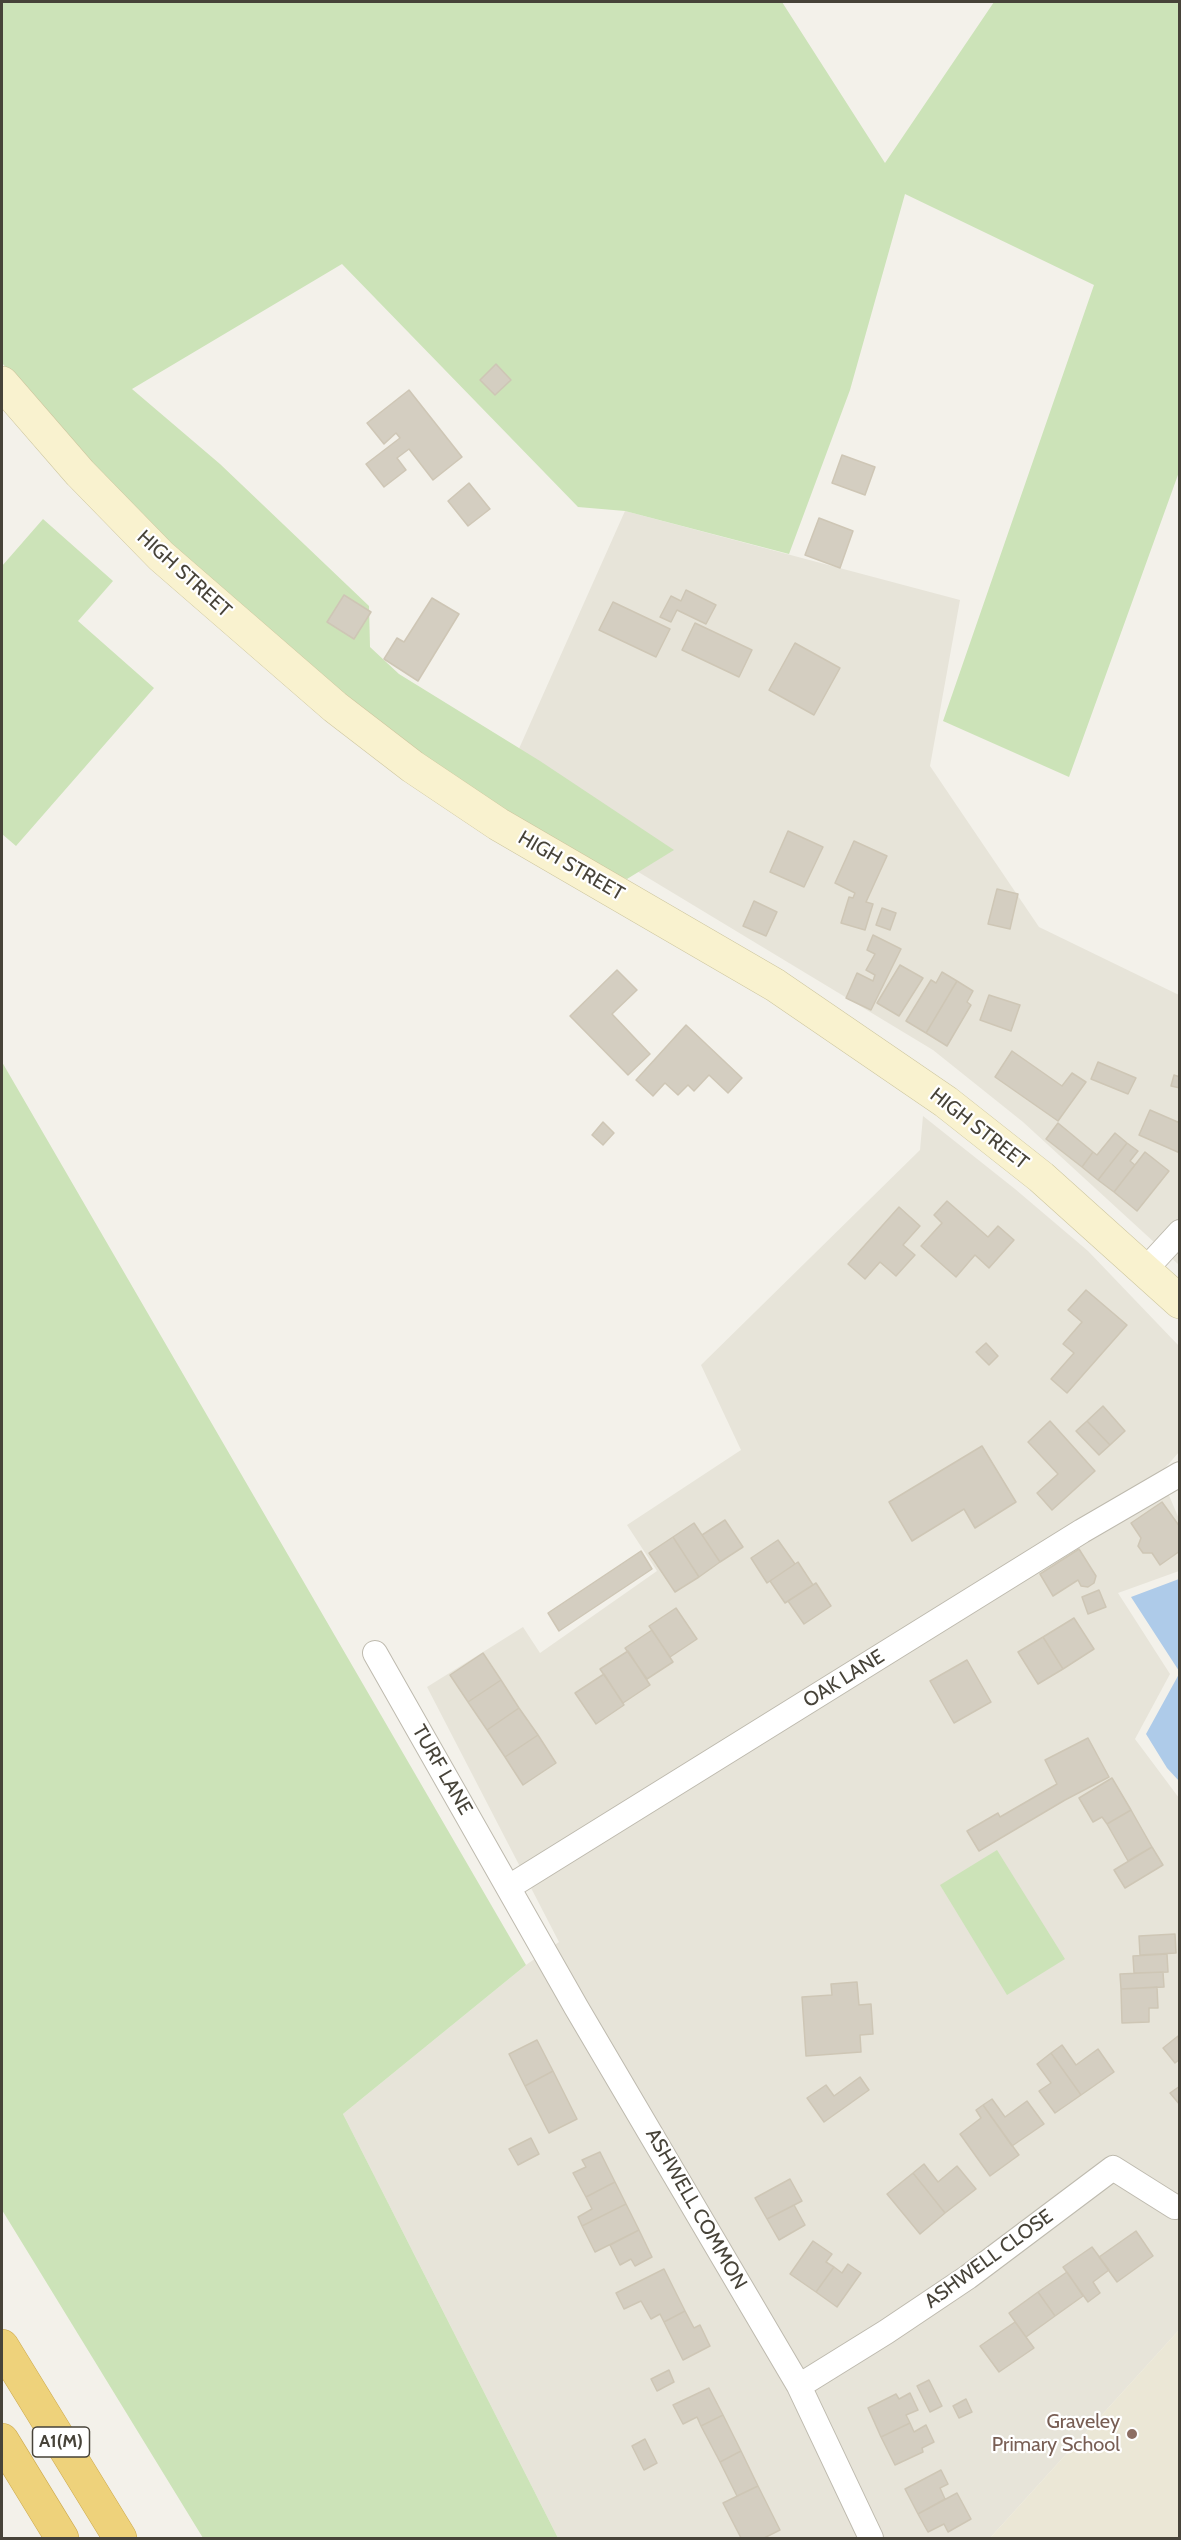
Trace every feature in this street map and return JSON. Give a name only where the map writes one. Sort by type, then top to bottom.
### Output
[{"type":"highway","name":"A1(M)","points":[[2,2346],[120,2538]]},
{"type":"highway","name":"A1(M)","points":[[2,2440],[62,2538]]},
{"type":"main road","name":"HIGH STREET","points":[[2,383],[80,473],[161,555],[335,707],[413,767],[498,824],[766,979],[919,1083],[1041,1177],[1179,1302]]},
{"type":"street","points":[[1145,1270],[1179,1232]]},
{"type":"street","name":"OAK LANE","points":[[509,1887],[1082,1531],[1179,1476]]},
{"type":"street","name":"TURF LANE","points":[[375,1653],[509,1887]]},
{"type":"street","name":"ASHWELL COMMON","points":[[509,1887],[576,2007],[799,2386],[871,2538]]},
{"type":"street","name":"ASHWELL CLOSE","points":[[799,2386],[968,2277],[1113,2168],[1175,2207]]},
{"type":"shaded area","points":[[625,511],[960,600],[930,766],[1039,927],[1179,995],[1179,1265],[1023,1122],[933,1050],[501,789]]},
{"type":"shaded area","points":[[923,1116],[1088,1251],[1179,1346],[1179,1452],[1160,1474],[1179,1519],[1179,1571],[1118,1593],[1170,1674],[1135,1739],[1179,1798],[1179,2330],[990,2538],[558,2538],[343,2114],[526,1965],[559,1942],[427,1687],[523,1627],[540,1653],[657,1571],[627,1525],[741,1450],[701,1365],[920,1150]]},
{"type":"shaded area","name":"Graveley Primary School","points":[[1179,2330],[1179,2538],[990,2538]]},
{"type":"green space","points":[[2,2],[782,2],[885,163],[994,2],[1179,2],[1179,472],[1069,777],[943,721],[1094,285],[905,194],[850,390],[789,554],[625,511],[578,507],[342,264],[132,389],[220,464],[369,606],[370,647],[399,674],[540,761],[674,850],[627,879],[552,849],[462,794],[252,621],[94,469],[2,363]]},
{"type":"green space","points":[[43,519],[113,581],[78,621],[154,688],[16,846],[2,834],[2,566]]},
{"type":"green space","points":[[2,1062],[526,1965],[343,2114],[558,2538],[203,2538],[2,2210]]},
{"type":"green space","points":[[997,1850],[1065,1959],[1007,1995],[940,1885]]},
{"type":"water","points":[[1179,1579],[1179,1671],[1131,1597]]},
{"type":"water","points":[[1179,1674],[1179,1781],[1167,1768],[1146,1734]]},
{"type":"building","points":[[496,364],[511,380],[495,395],[480,380]]},
{"type":"building","points":[[409,390],[462,457],[433,480],[409,449],[397,458],[406,470],[384,487],[366,464],[400,438],[396,433],[384,444],[367,423]]},
{"type":"building","points":[[842,455],[875,467],[865,495],[832,483]]},
{"type":"building","points":[[469,483],[490,509],[468,526],[448,501]]},
{"type":"building","points":[[819,518],[853,531],[840,568],[805,555]]},
{"type":"building","points":[[686,590],[716,605],[706,624],[677,610],[671,622],[660,617],[671,596],[681,601]]},
{"type":"building","points":[[344,595],[371,612],[354,639],[327,622]]},
{"type":"building","points":[[432,598],[459,614],[418,681],[384,659],[397,638],[404,642]]},
{"type":"building","points":[[613,602],[670,629],[656,657],[599,630]]},
{"type":"building","points":[[695,623],[752,650],[739,677],[682,650]]},
{"type":"building","points":[[795,643],[840,668],[814,715],[769,690]]},
{"type":"building","points":[[788,831],[823,847],[804,887],[770,872]]},
{"type":"building","points":[[854,841],[887,856],[866,902],[873,904],[865,930],[841,923],[849,897],[853,898],[855,893],[835,883]]},
{"type":"building","points":[[997,889],[1018,894],[1010,929],[988,924]]},
{"type":"building","points":[[754,901],[777,912],[766,936],[743,926]]},
{"type":"building","points":[[882,908],[896,913],[890,930],[876,925]]},
{"type":"building","points":[[873,935],[901,949],[871,1010],[846,998],[857,973],[873,981],[875,975],[866,970],[875,954],[867,950]]},
{"type":"building","points":[[900,965],[923,978],[899,1016],[877,1003]]},
{"type":"building","points":[[617,970],[637,990],[612,1014],[650,1054],[628,1075],[570,1016]]},
{"type":"building","points":[[942,972],[957,981],[926,1033],[906,1021],[931,980],[936,983]]},
{"type":"building","points":[[957,981],[973,991],[967,1002],[971,1005],[947,1046],[926,1033]]},
{"type":"building","points":[[989,995],[1020,1005],[1011,1031],[980,1020]]},
{"type":"building","points":[[686,1025],[742,1078],[728,1093],[709,1075],[694,1091],[688,1085],[678,1095],[665,1083],[653,1096],[636,1080]]},
{"type":"building","points":[[1012,1051],[1062,1086],[1072,1073],[1086,1082],[1058,1121],[995,1077]]},
{"type":"building","points":[[1098,1062],[1136,1078],[1128,1094],[1091,1079]]},
{"type":"building","points":[[1174,1075],[1180,1077],[1180,1088],[1171,1086]]},
{"type":"building","points":[[1150,1110],[1180,1123],[1180,1153],[1139,1135]]},
{"type":"building","points":[[603,1122],[614,1133],[603,1145],[592,1135]]},
{"type":"building","points":[[1058,1123],[1093,1152],[1082,1167],[1046,1139]]},
{"type":"building","points":[[1115,1133],[1127,1143],[1098,1180],[1082,1167],[1093,1152],[1097,1155]]},
{"type":"building","points":[[1127,1143],[1138,1151],[1130,1161],[1135,1165],[1114,1192],[1098,1180]]},
{"type":"building","points":[[1145,1152],[1169,1171],[1137,1211],[1114,1192]]},
{"type":"building","points":[[947,1201],[988,1237],[998,1226],[1014,1240],[989,1268],[975,1255],[956,1277],[921,1246],[942,1223],[934,1215]]},
{"type":"building","points":[[899,1207],[920,1226],[903,1245],[915,1255],[896,1276],[880,1262],[865,1279],[848,1264]]},
{"type":"building","points":[[1086,1290],[1127,1325],[1067,1393],[1051,1379],[1074,1353],[1063,1344],[1082,1322],[1068,1310]]},
{"type":"building","points":[[986,1343],[998,1356],[989,1365],[976,1352]]},
{"type":"building","points":[[1103,1406],[1125,1431],[1110,1445],[1087,1421]]},
{"type":"building","points":[[1050,1421],[1095,1471],[1052,1510],[1037,1493],[1058,1474],[1028,1442]]},
{"type":"building","points":[[1087,1421],[1110,1445],[1099,1455],[1076,1431]]},
{"type":"building","points":[[982,1446],[1016,1502],[975,1528],[964,1509],[912,1541],[889,1502]]},
{"type":"building","points":[[1162,1502],[1180,1527],[1180,1551],[1160,1565],[1152,1553],[1143,1553],[1138,1546],[1141,1538],[1131,1523]]},
{"type":"building","points":[[725,1520],[743,1547],[720,1562],[702,1535]]},
{"type":"building","points":[[694,1523],[720,1562],[699,1577],[673,1537]]},
{"type":"building","points":[[673,1537],[699,1577],[675,1592],[649,1553]]},
{"type":"building","points":[[778,1540],[795,1564],[767,1583],[751,1558]]},
{"type":"building","points":[[1079,1549],[1096,1576],[1094,1583],[1088,1587],[1081,1586],[1078,1580],[1053,1596],[1040,1574]]},
{"type":"building","points":[[641,1551],[652,1569],[559,1631],[548,1613]]},
{"type":"building","points":[[798,1562],[813,1585],[785,1603],[770,1581]]},
{"type":"building","points":[[816,1583],[831,1606],[804,1624],[788,1601]]},
{"type":"building","points":[[1099,1590],[1106,1607],[1088,1614],[1082,1597]]},
{"type":"building","points":[[676,1608],[697,1639],[670,1657],[649,1626]]},
{"type":"building","points":[[1074,1618],[1094,1649],[1063,1669],[1043,1637]]},
{"type":"building","points":[[652,1630],[673,1662],[647,1679],[625,1648]]},
{"type":"building","points":[[1043,1637],[1063,1669],[1038,1684],[1018,1652]]},
{"type":"building","points":[[628,1651],[650,1685],[623,1703],[600,1669]]},
{"type":"building","points":[[483,1653],[501,1680],[468,1702],[450,1675]]},
{"type":"building","points":[[967,1660],[991,1702],[954,1723],[930,1681]]},
{"type":"building","points":[[604,1674],[624,1705],[596,1724],[575,1693]]},
{"type":"building","points":[[501,1680],[519,1708],[487,1730],[468,1702]]},
{"type":"building","points":[[519,1708],[538,1735],[505,1757],[487,1730]]},
{"type":"building","points":[[538,1735],[556,1763],[523,1785],[505,1757]]},
{"type":"building","points":[[1088,1738],[1109,1777],[979,1851],[967,1831],[998,1813],[1000,1817],[1057,1784],[1045,1760]]},
{"type":"building","points":[[1112,1778],[1131,1810],[1107,1824],[1102,1817],[1093,1822],[1079,1798]]},
{"type":"building","points":[[1131,1810],[1152,1847],[1128,1861],[1107,1824]]},
{"type":"building","points":[[1152,1847],[1163,1865],[1125,1888],[1114,1870]]},
{"type":"building","points":[[1175,1934],[1176,1953],[1140,1955],[1139,1936]]},
{"type":"building","points":[[1167,1954],[1168,1972],[1134,1973],[1133,1956]]},
{"type":"building","points":[[1163,1972],[1164,1987],[1121,1989],[1120,1974]]},
{"type":"building","points":[[857,1982],[859,2005],[871,2004],[873,2034],[860,2035],[861,2052],[806,2056],[802,1997],[832,1995],[831,1984]]},
{"type":"building","points":[[1157,1987],[1158,2008],[1149,2008],[1149,2022],[1122,2023],[1121,1989]]},
{"type":"building","points":[[1178,2036],[1180,2059],[1175,2063],[1163,2048]]},
{"type":"building","points":[[537,2040],[553,2071],[525,2086],[509,2054]]},
{"type":"building","points":[[1062,2045],[1076,2065],[1098,2049],[1114,2072],[1081,2095],[1051,2053]]},
{"type":"building","points":[[1051,2053],[1081,2095],[1055,2113],[1039,2091],[1051,2083],[1037,2064]]},
{"type":"building","points":[[553,2071],[577,2119],[549,2133],[525,2086]]},
{"type":"building","points":[[860,2077],[869,2090],[824,2122],[807,2098],[826,2085],[834,2096]]},
{"type":"building","points":[[1180,2086],[1180,2105],[1170,2093]]},
{"type":"building","points":[[992,2099],[1005,2117],[1027,2101],[1044,2124],[1012,2146],[983,2105]]},
{"type":"building","points":[[983,2105],[1019,2155],[990,2176],[960,2134],[981,2118],[976,2110]]},
{"type":"building","points":[[531,2138],[539,2154],[518,2165],[509,2149]]},
{"type":"building","points":[[600,2152],[615,2182],[586,2197],[573,2173],[586,2167],[582,2160]]},
{"type":"building","points":[[924,2164],[938,2182],[957,2166],[976,2189],[945,2213],[913,2173]]},
{"type":"building","points":[[913,2173],[945,2213],[920,2234],[887,2194]]},
{"type":"building","points":[[790,2179],[802,2201],[767,2219],[755,2198]]},
{"type":"building","points":[[615,2182],[626,2204],[582,2226],[578,2217],[592,2209],[586,2197]]},
{"type":"building","points":[[626,2204],[639,2230],[595,2252],[582,2226]]},
{"type":"building","points":[[794,2205],[805,2225],[779,2240],[767,2219]]},
{"type":"building","points":[[639,2230],[652,2257],[635,2266],[631,2259],[620,2265],[610,2245]]},
{"type":"building","points":[[1136,2231],[1153,2256],[1117,2282],[1099,2257]]},
{"type":"building","points":[[813,2241],[832,2254],[826,2262],[834,2267],[816,2292],[790,2274]]},
{"type":"building","points":[[1092,2247],[1109,2270],[1093,2282],[1100,2293],[1088,2302],[1063,2267]]},
{"type":"building","points":[[848,2264],[861,2273],[837,2307],[816,2292],[834,2267],[842,2273]]},
{"type":"building","points":[[664,2269],[685,2311],[664,2322],[660,2314],[651,2319],[641,2301],[624,2309],[616,2293]]},
{"type":"building","points":[[1067,2272],[1083,2296],[1055,2316],[1038,2292]]},
{"type":"building","points":[[1038,2292],[1055,2316],[1026,2337],[1009,2313]]},
{"type":"building","points":[[685,2311],[694,2328],[700,2325],[710,2346],[683,2360],[664,2322]]},
{"type":"building","points":[[1015,2322],[1034,2348],[999,2372],[980,2346]]},
{"type":"building","points":[[669,2370],[674,2382],[657,2391],[651,2379]]},
{"type":"building","points":[[929,2380],[942,2406],[930,2412],[917,2386]]},
{"type":"building","points":[[709,2388],[723,2415],[701,2426],[697,2417],[683,2424],[673,2405]]},
{"type":"building","points":[[910,2393],[918,2410],[906,2415],[910,2423],[881,2437],[868,2408],[896,2394],[899,2399]]},
{"type":"building","points":[[966,2399],[972,2412],[959,2418],[953,2406]]},
{"type":"building","points":[[723,2415],[741,2451],[720,2462],[701,2426]]},
{"type":"building","points":[[910,2423],[914,2432],[926,2425],[934,2442],[922,2448],[923,2452],[895,2465],[881,2437]]},
{"type":"building","points":[[645,2439],[657,2463],[644,2470],[632,2446]]},
{"type":"building","points":[[741,2451],[758,2486],[737,2496],[720,2462]]},
{"type":"building","points":[[941,2470],[948,2484],[940,2488],[945,2499],[918,2514],[905,2489]]},
{"type":"building","points":[[758,2486],[780,2530],[764,2538],[741,2538],[723,2503]]},
{"type":"building","points":[[957,2493],[971,2519],[948,2532],[944,2524],[928,2532],[918,2514]]},
{"type":"place","name":"Graveley Primary School","points":[[1132,2434]]}]
